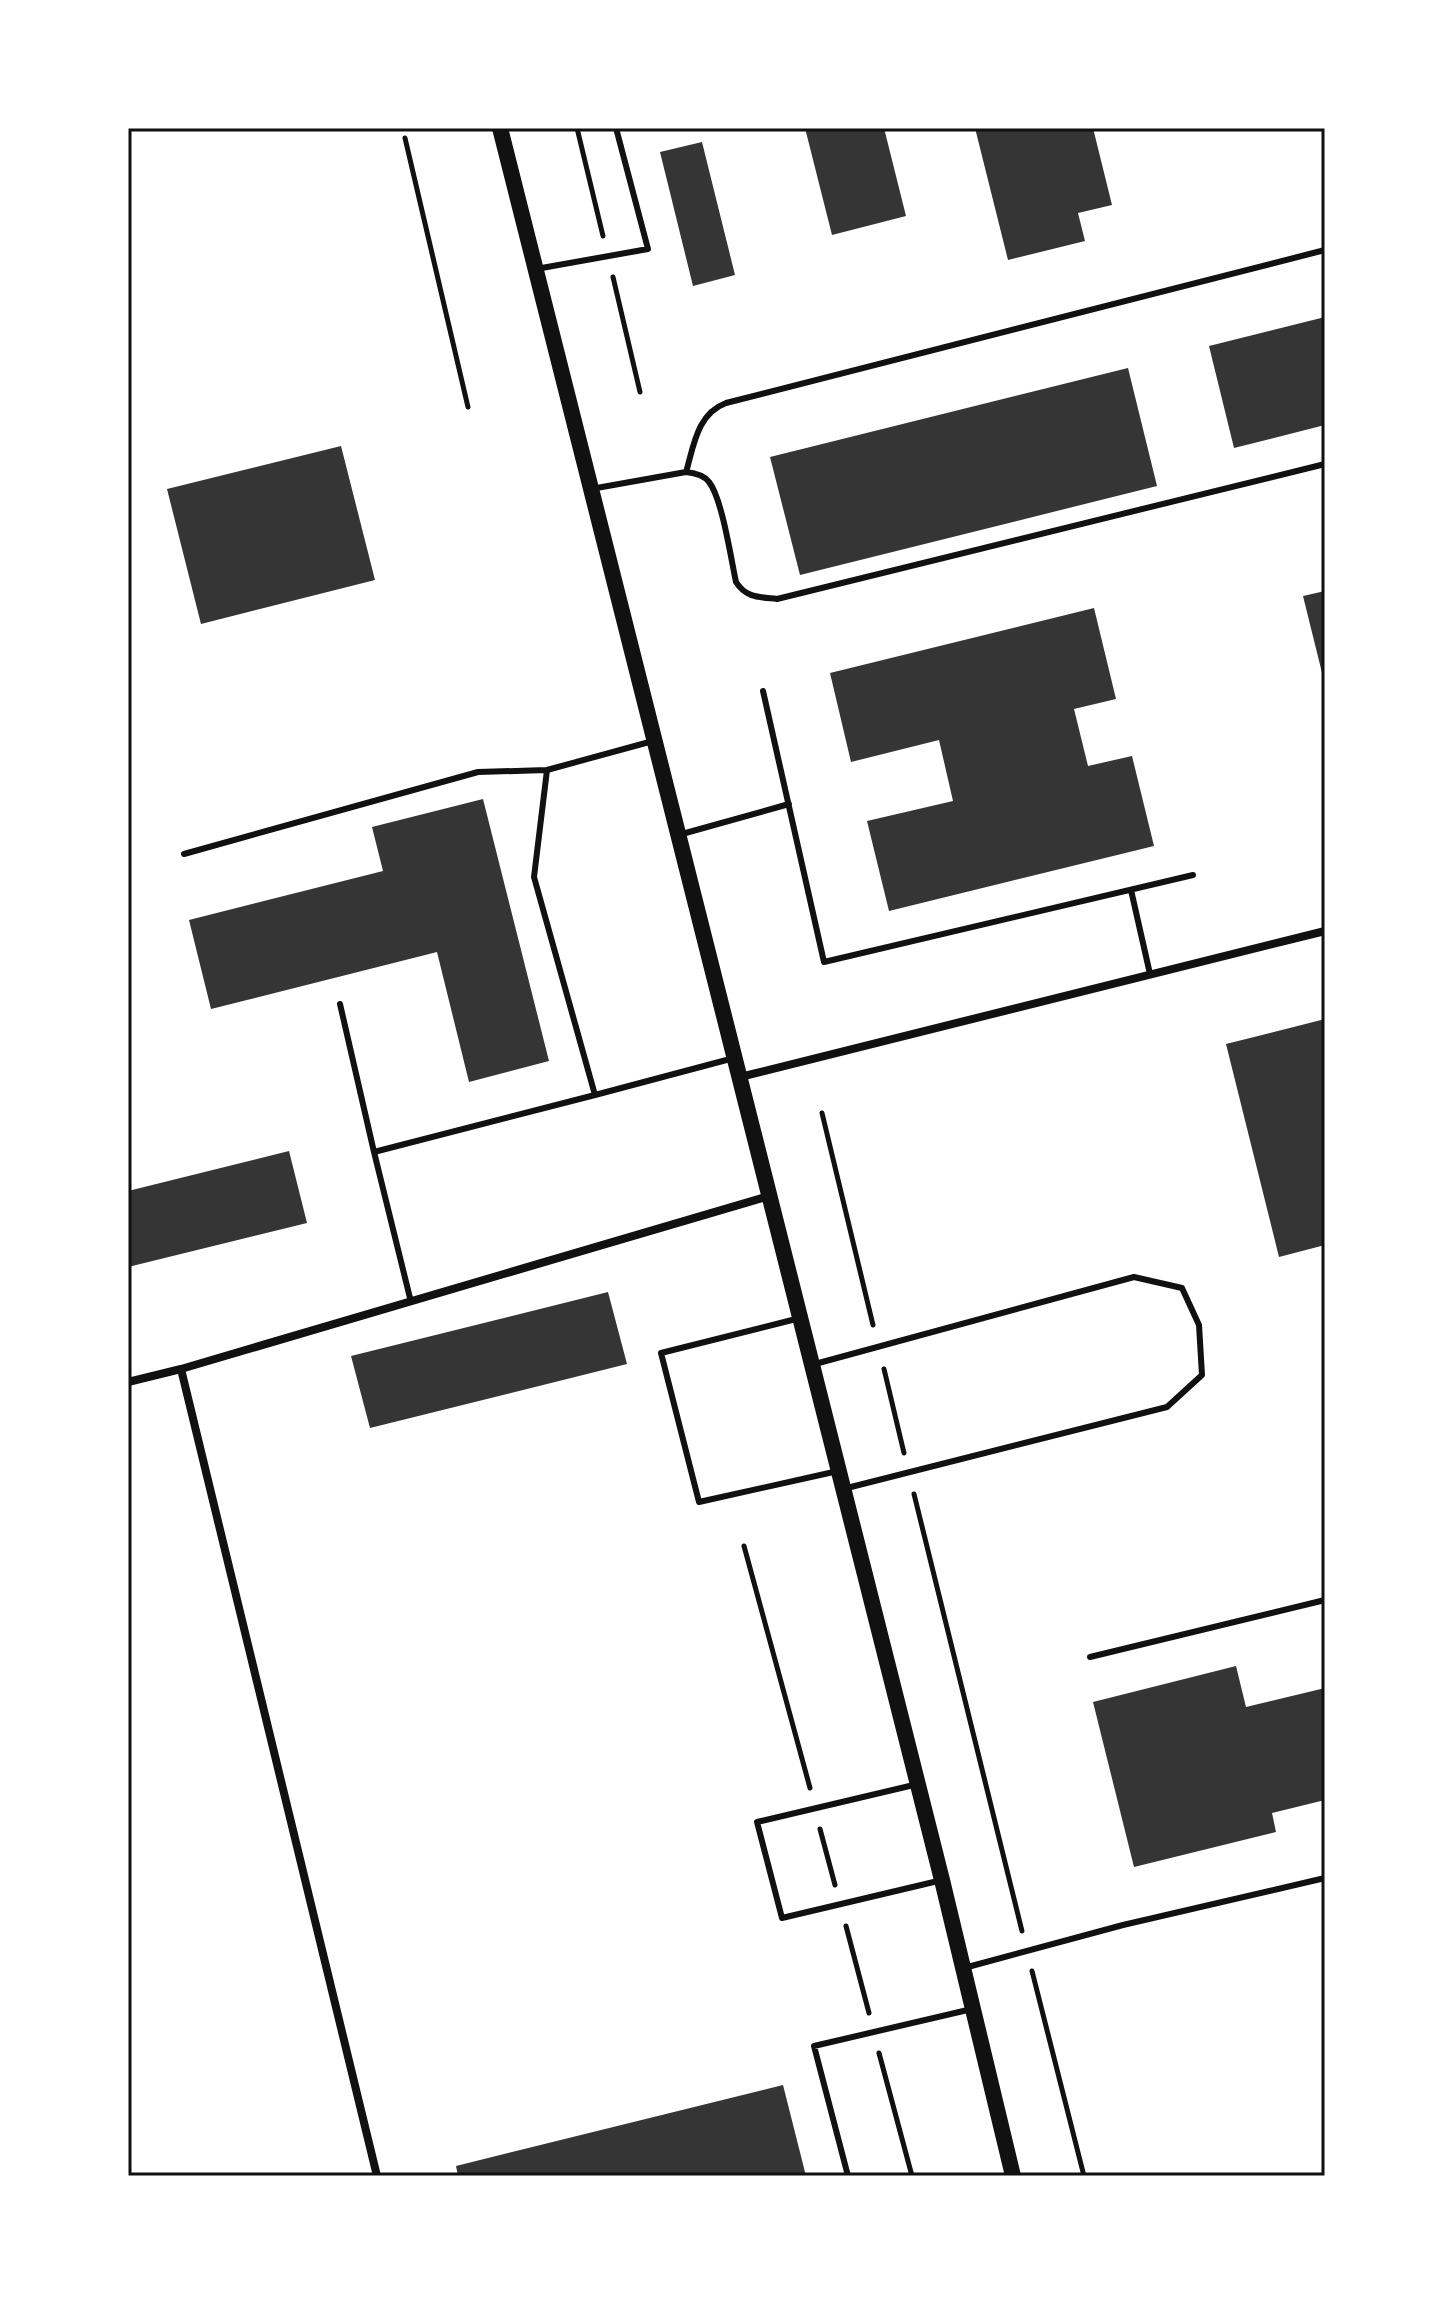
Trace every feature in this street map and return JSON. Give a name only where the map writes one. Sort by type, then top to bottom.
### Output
[{"type":"main road","points":[[500,128],[918,1784],[1013,2176]]},
{"type":"street","points":[[739,1077],[1325,931]]},
{"type":"street","points":[[128,1382],[769,1196]]},
{"type":"street","points":[[181,1369],[377,2176]]},
{"type":"lane","points":[[536,269],[648,249],[616,128]]},
{"type":"lane","points":[[686,472],[705,415],[712,408],[726,403],[1325,250]]},
{"type":"lane","points":[[591,489],[686,472],[696,473],[708,480],[716,493],[736,582],[751,597],[777,599],[1325,464]]},
{"type":"lane","points":[[763,691],[824,962],[1193,875]]},
{"type":"lane","points":[[184,854],[478,772],[547,770],[655,741]]},
{"type":"lane","points":[[547,770],[534,877],[595,1095]]},
{"type":"lane","points":[[678,835],[789,804]]},
{"type":"lane","points":[[1131,890],[1150,974]]},
{"type":"lane","points":[[340,1004],[411,1302]]},
{"type":"lane","points":[[374,1152],[734,1058]]},
{"type":"lane","points":[[812,1365],[1134,1277],[1182,1288],[1199,1325],[1202,1375],[1167,1407],[843,1489]]},
{"type":"lane","points":[[800,1318],[661,1353],[699,1502],[838,1471]]},
{"type":"lane","points":[[1090,1657],[1325,1600]]},
{"type":"lane","points":[[918,1784],[757,1822],[782,1918],[942,1880]]},
{"type":"lane","points":[[964,1968],[1132,1923],[1325,1878]]},
{"type":"lane","points":[[848,2176],[814,2046],[973,2008]]},
{"type":"path","points":[[405,138],[468,407]]},
{"type":"path","points":[[822,1113],[1084,2176]]},
{"type":"path","points":[[744,1546],[912,2176]]},
{"type":"building","points":[[805,128],[884,128],[906,216],[832,235]]},
{"type":"building","points":[[975,128],[1093,128],[1112,205],[1078,213],[1085,241],[1008,260]]},
{"type":"building","points":[[702,142],[735,275],[693,286],[660,152]]},
{"type":"building","points":[[1325,317],[1325,425],[1234,448],[1209,346]]},
{"type":"building","points":[[1128,368],[1157,486],[800,575],[770,457]]},
{"type":"building","points":[[341,446],[375,580],[201,624],[167,489]]},
{"type":"building","points":[[1325,591],[1325,680],[1324,681],[1303,596]]},
{"type":"building","points":[[1094,608],[1116,699],[1074,709],[1088,766],[1132,756],[1154,846],[889,911],[867,821],[953,801],[939,740],[851,762],[830,673]]},
{"type":"building","points":[[483,799],[549,1061],[469,1082],[437,952],[211,1009],[189,920],[383,871],[372,827]]},
{"type":"building","points":[[1325,1019],[1325,1245],[1279,1257],[1226,1044]]},
{"type":"building","points":[[289,1151],[307,1223],[128,1267],[128,1191]]},
{"type":"building","points":[[608,1292],[627,1364],[370,1428],[351,1356]]},
{"type":"building","points":[[1236,1666],[1246,1707],[1325,1688],[1325,1800],[1272,1813],[1276,1832],[1134,1867],[1093,1702]]},
{"type":"building","points":[[783,2085],[806,2176],[458,2176],[456,2166]]}]
